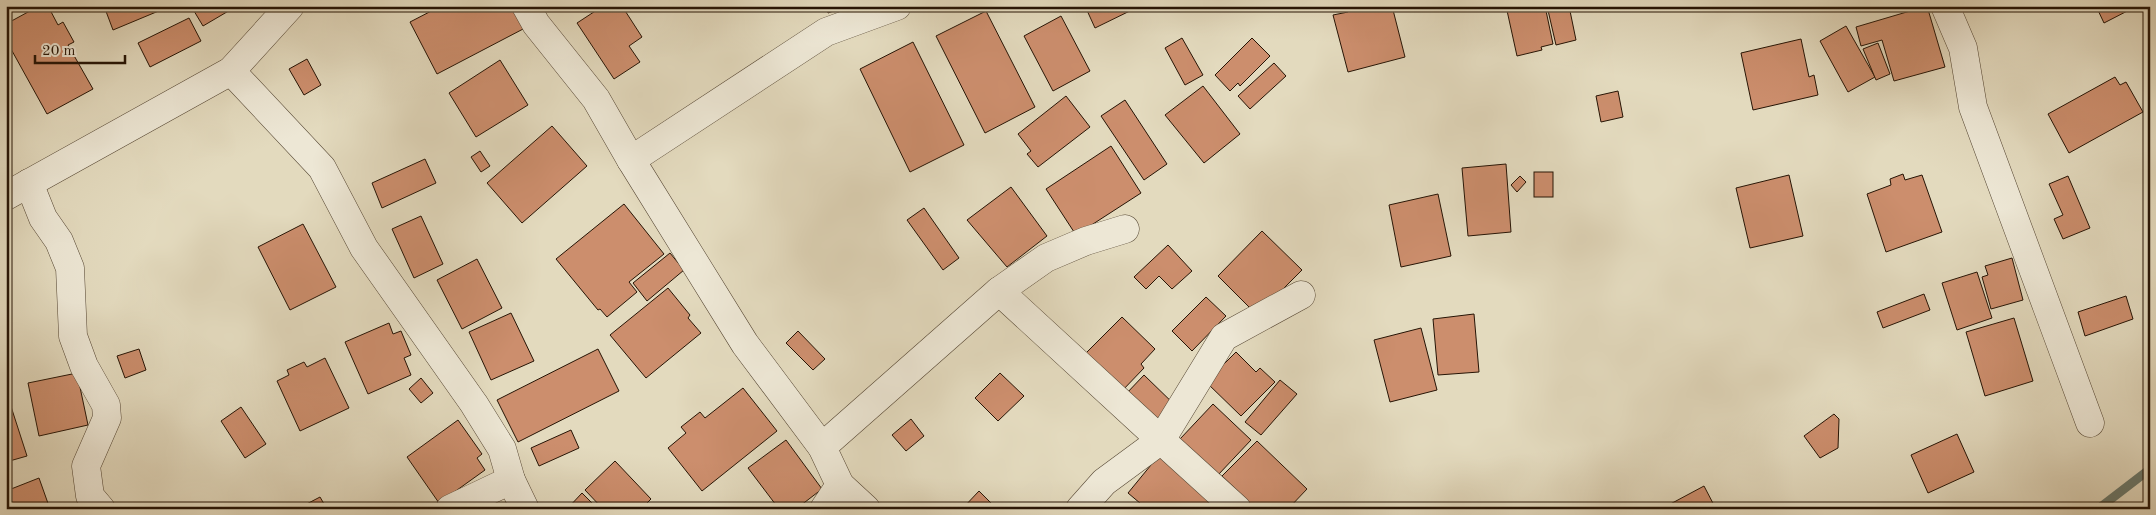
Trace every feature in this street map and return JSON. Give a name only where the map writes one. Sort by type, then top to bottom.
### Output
[{"type":"street","points":[[101,509],[90,496],[86,466],[107,418],[106,405],[84,366],[73,336],[70,268],[58,241],[43,218],[17,189],[231,71],[290,6]]},
{"type":"street","points":[[526,6],[536,24],[596,99],[631,160],[745,344],[822,447],[840,485],[866,509]]},
{"type":"street","points":[[631,160],[826,32],[897,6]]},
{"type":"street","points":[[1946,6],[1963,48],[1973,107],[2090,423]]},
{"type":"street","points":[[231,71],[322,168],[364,248],[479,412],[502,450],[511,480],[525,509]]},
{"type":"street","points":[[822,447],[999,291],[1046,258],[1086,241],[1125,229]]},
{"type":"street","points":[[999,291],[1237,509]]},
{"type":"street","points":[[1080,509],[1104,482],[1161,440],[1224,338],[1300,295]]},
{"type":"street","points":[[450,509],[511,480]]},
{"type":"street","points":[[824,509],[840,485]]},
{"type":"building","points":[[39,6],[48,6],[58,25],[63,22],[74,42],[68,45],[93,89],[47,114],[6,40],[6,24]]},
{"type":"building","points":[[104,6],[159,6],[161,10],[113,30]]},
{"type":"building","points":[[191,6],[237,6],[203,26]]},
{"type":"building","points":[[441,6],[513,6],[525,28],[437,74],[410,22]]},
{"type":"building","points":[[603,6],[622,6],[642,37],[629,46],[640,62],[614,79],[577,23]]},
{"type":"building","points":[[826,6],[847,6],[828,13]]},
{"type":"building","points":[[1085,6],[1140,6],[1095,28]]},
{"type":"building","points":[[1347,6],[1392,6],[1405,57],[1348,72],[1333,15],[1348,12]]},
{"type":"building","points":[[1506,6],[1545,6],[1553,44],[1541,47],[1542,50],[1517,56]]},
{"type":"building","points":[[1547,6],[1569,6],[1576,40],[1556,45]]},
{"type":"building","points":[[1927,6],[1945,67],[1894,81],[1882,40],[1861,46],[1856,27]]},
{"type":"building","points":[[2096,6],[2137,6],[2104,23]]},
{"type":"building","points":[[986,11],[1035,107],[985,133],[936,36]]},
{"type":"building","points":[[1061,16],[1090,71],[1053,91],[1024,36]]},
{"type":"building","points":[[189,18],[201,41],[150,67],[138,43]]},
{"type":"building","points":[[1846,26],[1875,77],[1848,92],[1820,41]]},
{"type":"building","points":[[1182,38],[1203,75],[1185,85],[1165,48]]},
{"type":"building","points":[[1252,38],[1270,56],[1240,86],[1238,83],[1230,91],[1215,75]]},
{"type":"building","points":[[1801,39],[1809,77],[1814,75],[1818,95],[1753,110],[1741,53]]},
{"type":"building","points":[[913,42],[964,145],[910,172],[860,69]]},
{"type":"building","points":[[1878,43],[1890,74],[1876,80],[1863,49]]},
{"type":"building","points":[[307,59],[321,85],[304,95],[289,69]]},
{"type":"building","points":[[500,60],[528,105],[476,137],[449,93]]},
{"type":"building","points":[[1274,63],[1286,76],[1250,109],[1238,96]]},
{"type":"building","points":[[2115,77],[2120,85],[2126,82],[2143,112],[2069,153],[2048,114]]},
{"type":"building","points":[[1203,86],[1240,134],[1204,163],[1165,115]]},
{"type":"building","points":[[1618,91],[1623,117],[1601,122],[1596,96]]},
{"type":"building","points":[[1066,96],[1090,127],[1038,167],[1027,154],[1031,151],[1018,134]]},
{"type":"building","points":[[1125,100],[1167,164],[1144,180],[1101,116]]},
{"type":"building","points":[[552,126],[587,166],[522,223],[487,183]]},
{"type":"building","points":[[1111,146],[1141,193],[1076,235],[1046,189]]},
{"type":"building","points":[[480,151],[490,166],[481,172],[471,157]]},
{"type":"building","points":[[425,159],[436,183],[382,208],[372,183]]},
{"type":"building","points":[[1506,164],[1511,232],[1468,236],[1462,168]]},
{"type":"building","points":[[1534,172],[1553,172],[1553,197],[1534,197]]},
{"type":"building","points":[[1903,174],[1905,180],[1922,175],[1942,232],[1886,252],[1867,194],[1891,185],[1890,179]]},
{"type":"building","points":[[1789,175],[1803,236],[1750,248],[1736,188]]},
{"type":"building","points":[[1520,176],[1526,182],[1517,192],[1511,185]]},
{"type":"building","points":[[2068,176],[2090,228],[2063,239],[2054,219],[2063,215],[2049,184]]},
{"type":"building","points":[[1011,187],[1047,236],[1007,267],[967,220]]},
{"type":"building","points":[[1438,194],[1451,256],[1401,267],[1389,205]]},
{"type":"building","points":[[624,204],[664,254],[629,282],[637,292],[607,317],[600,309],[598,310],[556,259]]},
{"type":"building","points":[[924,208],[959,258],[943,270],[907,220]]},
{"type":"building","points":[[421,216],[443,264],[414,278],[392,229]]},
{"type":"building","points":[[303,224],[336,287],[290,310],[258,247]]},
{"type":"building","points":[[1262,231],[1302,270],[1257,315],[1218,276]]},
{"type":"building","points":[[1168,245],[1192,271],[1172,289],[1159,276],[1146,289],[1134,277]]},
{"type":"building","points":[[670,253],[684,270],[647,301],[633,283]]},
{"type":"building","points":[[2012,258],[2023,300],[1991,309],[1982,277],[1988,275],[1985,266]]},
{"type":"building","points":[[477,259],[502,308],[462,329],[437,280]]},
{"type":"building","points":[[1977,272],[1992,318],[1957,330],[1942,283]]},
{"type":"building","points":[[668,288],[690,315],[688,318],[701,333],[646,378],[610,335]]},
{"type":"building","points":[[1924,294],[1930,310],[1883,328],[1877,312]]},
{"type":"building","points":[[2126,296],[2133,319],[2085,336],[2078,312]]},
{"type":"building","points":[[1206,297],[1226,316],[1192,351],[1172,331]]},
{"type":"building","points":[[511,313],[534,361],[491,380],[469,332]]},
{"type":"building","points":[[1474,314],[1479,372],[1438,375],[1433,319]]},
{"type":"building","points":[[1122,317],[1155,349],[1141,364],[1144,368],[1120,393],[1083,356]]},
{"type":"building","points":[[2014,318],[2033,381],[1985,396],[1966,332]]},
{"type":"building","points":[[389,323],[393,334],[401,331],[411,355],[404,358],[411,375],[368,394],[345,342]]},
{"type":"building","points":[[1421,328],[1437,390],[1390,402],[1374,340]]},
{"type":"building","points":[[798,331],[825,359],[813,370],[786,343]]},
{"type":"building","points":[[139,349],[146,370],[125,378],[117,356]]},
{"type":"building","points":[[598,349],[619,391],[518,442],[497,400]]},
{"type":"building","points":[[1236,352],[1256,372],[1260,368],[1275,382],[1241,416],[1206,382]]},
{"type":"building","points":[[325,358],[349,408],[300,431],[277,381],[289,375],[287,370],[304,362],[307,367]]},
{"type":"building","points":[[77,373],[88,425],[39,436],[28,383]]},
{"type":"building","points":[[1000,373],[1024,396],[998,421],[975,398]]},
{"type":"building","points":[[1144,375],[1179,409],[1160,428],[1125,395]]},
{"type":"building","points":[[421,378],[433,393],[421,403],[409,389]]},
{"type":"building","points":[[1280,380],[1297,394],[1261,435],[1245,422]]},
{"type":"building","points":[[743,388],[777,431],[702,491],[668,448],[686,433],[681,427],[700,412],[705,418]]},
{"type":"building","points":[[6,391],[27,456],[6,462]]},
{"type":"building","points":[[1213,404],[1251,440],[1218,475],[1180,439]]},
{"type":"building","points":[[241,407],[266,444],[245,458],[221,421]]},
{"type":"building","points":[[1834,414],[1839,419],[1838,448],[1820,458],[1804,436]]},
{"type":"building","points":[[911,419],[924,436],[906,451],[892,435]]},
{"type":"building","points":[[458,420],[482,454],[477,458],[485,470],[439,503],[407,457]]},
{"type":"building","points":[[571,430],[579,448],[539,466],[531,448]]},
{"type":"building","points":[[1957,434],[1974,472],[1928,493],[1911,455]]},
{"type":"building","points":[[786,440],[822,489],[796,509],[779,509],[748,468]]},
{"type":"building","points":[[1257,441],[1307,489],[1288,509],[1256,509],[1222,476]]},
{"type":"building","points":[[1160,454],[1212,498],[1203,509],[1147,509],[1128,493]]},
{"type":"building","points":[[615,461],[651,499],[641,509],[603,509],[585,490]]},
{"type":"building","points":[[39,478],[50,509],[6,509],[6,491]]},
{"type":"building","points":[[1704,486],[1716,509],[1661,509]]},
{"type":"building","points":[[979,491],[997,509],[962,509]]},
{"type":"building","points":[[582,493],[598,509],[567,509]]},
{"type":"building","points":[[320,497],[327,509],[299,509],[299,508]]},
{"type":"waterway","points":[[2098,509],[2150,469]]}]
